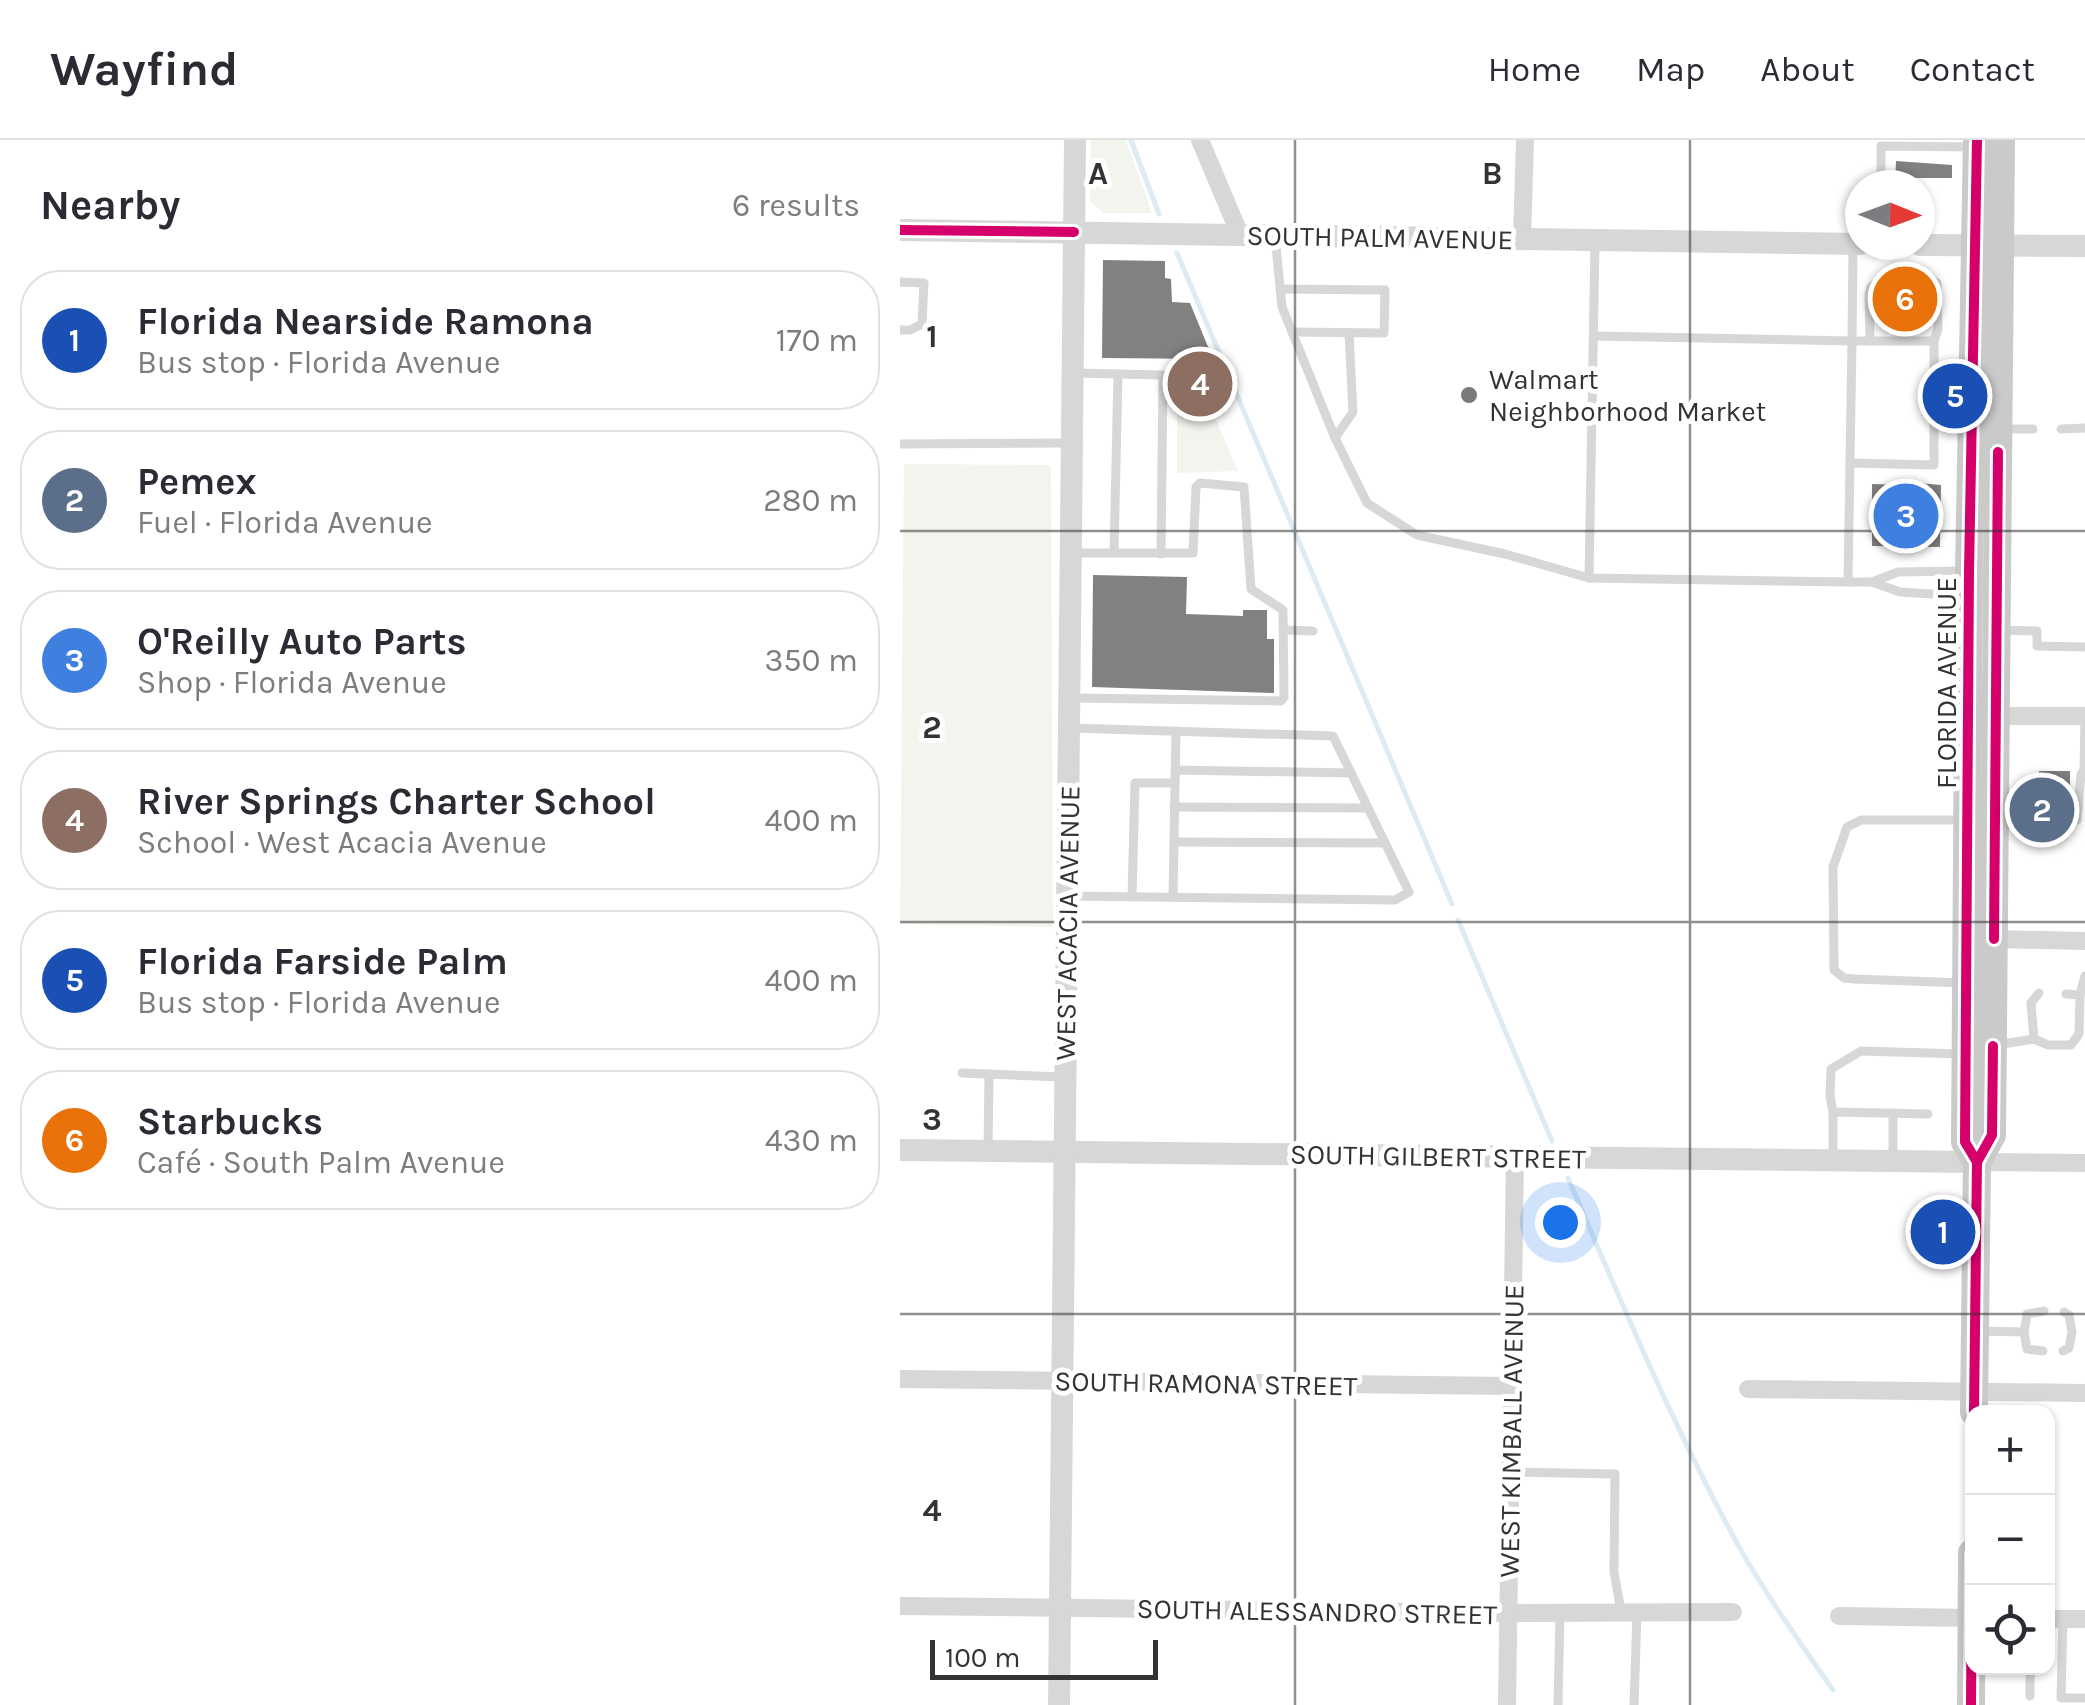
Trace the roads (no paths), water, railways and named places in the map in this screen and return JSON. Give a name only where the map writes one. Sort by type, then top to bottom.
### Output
[{"type":"main road","name":"FLORIDA AVENUE","points":[[1974,1402],[1977,1162],[1992,1134],[1966,983],[1968,820],[1996,630],[1998,440],[1985,142]]},
{"type":"main road","name":"FLORIDA AVENUE","points":[[1979,1050],[1994,940],[1995,806],[1969,610],[1969,571],[1987,245]]},
{"type":"main road","points":[[1968,820],[1980,850],[1980,933],[1994,940]]},
{"type":"main road","points":[[1971,1675],[1971,1705]]},
{"type":"street","name":"WEST ACACIA AVENUE","points":[[1058,1705],[1074,140]]},
{"type":"street","points":[[1200,140],[1240,235]]},
{"type":"street","points":[[1522,239],[1524,140]]},
{"type":"street","name":"SOUTH PALM AVENUE","points":[[900,230],[1845,244]]},
{"type":"street","points":[[1935,245],[2085,246]]},
{"type":"street","points":[[1982,716],[2085,716]]},
{"type":"street","points":[[1994,940],[2085,941]]},
{"type":"street","name":"SOUTH GILBERT STREET","points":[[900,1150],[1977,1162]]},
{"type":"street","name":"WEST KIMBALL AVENUE","points":[[1507,1705],[1515,1157]]},
{"type":"street","points":[[1977,1162],[2085,1163]]},
{"type":"street","name":"SOUTH RAMONA STREET","points":[[900,1379],[1512,1386]]},
{"type":"street","points":[[1748,1388],[1974,1402],[2085,1392]]},
{"type":"street","name":"SOUTH ALESSANDRO STREET","points":[[900,1606],[1733,1612]]},
{"type":"street","points":[[1840,1616],[1965,1618]]},
{"type":"street","points":[[2055,1619],[2085,1619]]},
{"type":"lane","points":[[1880,170],[1881,146],[1985,142]]},
{"type":"lane","points":[[1275,235],[1282,306],[1335,438],[1367,503],[1417,535],[1590,578],[1872,582],[1900,592],[1948,595],[1969,610]]},
{"type":"lane","points":[[1590,578],[1595,240]]},
{"type":"lane","points":[[1848,582],[1856,260]]},
{"type":"lane","points":[[1850,462],[1934,465],[1937,283],[1922,276],[1886,275],[1872,286],[1870,340]]},
{"type":"lane","points":[[900,282],[924,282],[922,324],[900,330]]},
{"type":"lane","points":[[1280,288],[1385,290],[1384,333],[1292,332]]},
{"type":"lane","points":[[1335,438],[1352,412],[1349,333]]},
{"type":"lane","points":[[1594,336],[1934,340]]},
{"type":"lane","points":[[1072,372],[1163,375],[1161,554]]},
{"type":"lane","points":[[1114,553],[1118,374]]},
{"type":"lane","points":[[2061,429],[2085,428]]},
{"type":"lane","points":[[1998,440],[2033,430]]},
{"type":"lane","points":[[900,444],[1071,443]]},
{"type":"lane","points":[[1069,698],[1281,701],[1284,697],[1283,610],[1251,589],[1244,486],[1200,483],[1196,487],[1193,553],[1070,553]]},
{"type":"lane","points":[[1872,582],[1898,572],[1969,571]]},
{"type":"lane","points":[[1284,630],[1312,630]]},
{"type":"lane","points":[[1996,630],[2037,630],[2037,646],[2085,646]]},
{"type":"lane","points":[[1995,806],[2025,808],[2030,823],[2076,820],[2084,770],[2085,716]]},
{"type":"lane","points":[[1067,896],[1396,900],[1409,892],[1333,736],[1068,728]]},
{"type":"lane","points":[[1173,897],[1176,731]]},
{"type":"lane","points":[[1175,770],[1351,773]]},
{"type":"lane","points":[[1132,896],[1136,784],[1175,783]]},
{"type":"lane","points":[[1174,807],[1368,808]]},
{"type":"lane","points":[[1966,983],[1844,978],[1834,970],[1833,866],[1847,827],[1861,820],[1968,820]]},
{"type":"lane","points":[[1174,842],[1385,843]]},
{"type":"lane","points":[[1833,1160],[1831,1069],[1861,1051],[1979,1050],[2034,1039],[2048,1045],[2071,1045],[2079,1034],[2080,995],[2085,976]]},
{"type":"lane","points":[[2034,1039],[2031,1003],[2039,993]]},
{"type":"lane","points":[[2066,994],[2080,995]]},
{"type":"lane","points":[[962,1073],[1065,1077]]},
{"type":"lane","points":[[988,1151],[989,1074]]},
{"type":"lane","points":[[1833,1112],[1928,1114]]},
{"type":"lane","points":[[1893,1114],[1893,1161]]},
{"type":"lane","points":[[2043,1350],[2027,1349],[2024,1332],[2028,1314],[2044,1312]]},
{"type":"lane","points":[[2063,1351],[2078,1332],[2064,1312]]},
{"type":"lane","points":[[1975,1331],[2024,1332]]},
{"type":"lane","points":[[1511,1472],[1614,1474],[1614,1572],[1628,1613],[1634,1705]]},
{"type":"lane","points":[[1558,1705],[1560,1613]]},
{"type":"lane","points":[[2055,1619],[2062,1660],[2061,1698],[2085,1698]]},
{"type":"lane","points":[[2055,1660],[2062,1660]]},
{"type":"lane","points":[[2030,1675],[2030,1696]]},
{"type":"waterway","points":[[1131,140],[1159,214]]},
{"type":"waterway","points":[[1177,253],[1452,904]]},
{"type":"waterway","points":[[1458,920],[1552,1141]]},
{"type":"waterway","points":[[1568,1178],[1661,1391],[1723,1517],[1761,1584],[1833,1690]]},
{"type":"place","name":"Starbucks","points":[[1905,299]]},
{"type":"place","name":"River Springs Charter School","points":[[1200,384]]},
{"type":"place","name":"Walmart Neighborhood Market","points":[[1469,395]]},
{"type":"place","name":"Florida Farside Palm","points":[[1955,396]]},
{"type":"place","name":"O'Reilly Auto Parts","points":[[1906,516]]},
{"type":"place","name":"Pemex","points":[[2042,810]]},
{"type":"place","name":"Florida Nearside Ramona","points":[[1943,1232]]}]
